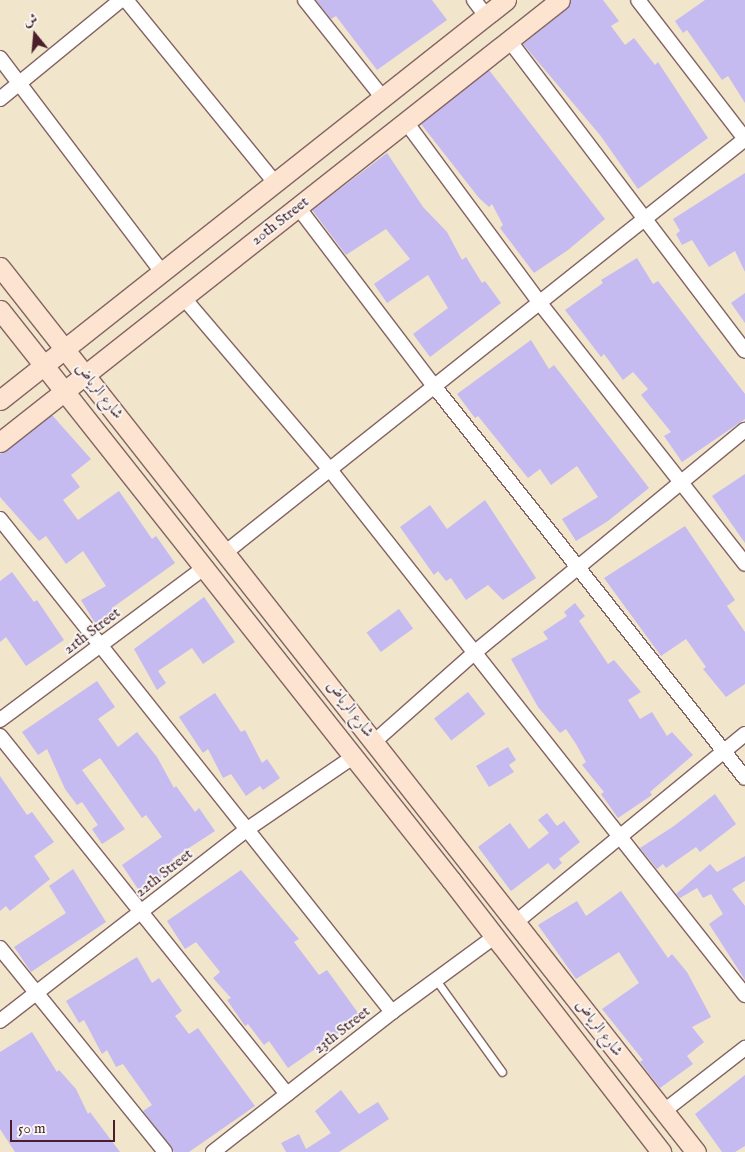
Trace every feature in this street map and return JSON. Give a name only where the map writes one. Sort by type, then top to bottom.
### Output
[{"type":"main road","points":[[0,400],[506,0]]},
{"type":"main road","name":"20th Street","points":[[0,442],[560,0]]},
{"type":"main road","name":"شارع الرياض","points":[[0,267],[86,373],[696,1152]]},
{"type":"main road","name":"شارع الرياض","points":[[0,310],[65,390],[661,1152]]},
{"type":"street","points":[[0,99],[121,0]]},
{"type":"street","points":[[126,0],[275,183]]},
{"type":"street","points":[[305,0],[383,98]]},
{"type":"street","points":[[474,0],[486,16]]},
{"type":"street","points":[[226,552],[745,139],[638,0]]},
{"type":"street","points":[[509,40],[643,220],[745,351]]},
{"type":"street","points":[[0,58],[162,272]]},
{"type":"street","points":[[406,122],[539,302],[745,564]]},
{"type":"street","points":[[298,207],[434,386],[745,778]]},
{"type":"street","points":[[183,297],[330,471],[745,995]]},
{"type":"street","points":[[375,741],[474,653],[577,566],[745,430]]},
{"type":"street","points":[[0,519],[99,646],[392,1012]]},
{"type":"street","name":"21th Street","points":[[0,720],[204,568]]},
{"type":"street","points":[[516,922],[745,734]]},
{"type":"street","points":[[0,736],[287,1094]]},
{"type":"street","name":"22th Street","points":[[0,1021],[246,830],[353,757]]},
{"type":"street","name":"23th Street","points":[[213,1152],[392,1012],[494,937]]},
{"type":"street","points":[[0,948],[165,1152]]},
{"type":"street","points":[[664,1111],[745,1048]]},
{"type":"lane","points":[[436,980],[502,1072]]},
{"type":"building","points":[[316,0],[432,0],[447,20],[377,70],[336,16],[331,19]]},
{"type":"building","points":[[571,0],[603,0],[619,21],[611,26],[625,45],[634,38],[655,65],[658,62],[708,138],[638,189],[600,135],[523,44],[567,9]]},
{"type":"building","points":[[705,0],[745,0],[745,103],[728,76],[722,80],[687,30],[683,33],[675,21]]},
{"type":"building","points":[[489,70],[605,219],[568,250],[534,273],[500,228],[503,225],[492,204],[489,207],[479,198],[421,124]]},
{"type":"building","points":[[387,153],[423,207],[447,232],[462,260],[466,257],[482,283],[485,281],[501,303],[430,357],[413,334],[448,308],[428,275],[387,303],[374,284],[410,259],[386,229],[346,255],[312,210]]},
{"type":"building","points":[[745,173],[745,272],[735,251],[709,267],[692,240],[682,245],[676,234],[680,231],[673,219]]},
{"type":"building","points":[[637,258],[653,284],[658,281],[745,394],[745,419],[682,462],[664,436],[671,432],[641,395],[648,389],[633,372],[623,380],[604,354],[601,357],[565,310],[603,283],[601,280]]},
{"type":"building","points":[[745,293],[745,323],[731,303]]},
{"type":"building","points":[[531,340],[549,369],[554,365],[649,488],[608,521],[576,541],[562,519],[598,497],[577,466],[551,485],[540,469],[528,478],[478,416],[475,418],[457,394]]},
{"type":"building","points":[[52,415],[91,459],[71,475],[80,487],[63,500],[78,520],[119,491],[152,539],[156,536],[175,563],[112,608],[117,617],[98,628],[81,600],[106,586],[83,551],[66,564],[46,536],[39,541],[0,497],[0,454]]},
{"type":"building","points":[[745,474],[745,543],[712,496]]},
{"type":"building","points":[[485,500],[536,578],[503,600],[488,585],[466,600],[451,578],[446,581],[438,571],[434,575],[400,527],[430,505],[447,529]]},
{"type":"building","points":[[685,526],[735,600],[727,606],[745,632],[745,684],[726,697],[703,669],[706,667],[686,639],[661,656],[604,578]]},
{"type":"building","points":[[12,572],[34,602],[37,600],[64,640],[26,666],[6,637],[0,642],[0,581]]},
{"type":"building","points":[[204,597],[235,642],[203,664],[192,648],[158,671],[166,683],[157,690],[134,649]]},
{"type":"building","points":[[575,603],[585,616],[579,621],[608,664],[614,660],[641,692],[628,700],[640,719],[652,712],[667,736],[672,732],[693,755],[650,792],[652,795],[618,818],[601,794],[604,792],[582,765],[586,762],[566,729],[560,733],[538,707],[511,659],[548,639],[543,632],[567,616],[564,612]]},
{"type":"building","points":[[399,609],[413,628],[381,652],[367,633]]},
{"type":"building","points":[[97,681],[115,707],[98,719],[118,747],[137,732],[157,757],[174,788],[176,786],[195,812],[199,808],[215,831],[172,859],[177,867],[140,892],[122,865],[162,837],[146,815],[142,818],[100,758],[82,770],[125,829],[102,844],[92,829],[98,825],[82,802],[77,805],[65,789],[47,749],[38,755],[22,732]]},
{"type":"building","points":[[468,692],[485,714],[451,741],[434,718]]},
{"type":"building","points":[[215,693],[241,732],[245,730],[262,763],[267,759],[280,778],[263,790],[260,786],[246,796],[231,774],[223,778],[208,749],[203,753],[179,717]]},
{"type":"building","points":[[508,747],[516,760],[509,765],[514,772],[489,787],[476,766]]},
{"type":"building","points":[[0,776],[27,815],[32,812],[54,842],[34,856],[50,879],[10,911],[6,906],[0,911]]},
{"type":"building","points":[[715,794],[736,824],[700,852],[696,847],[666,868],[663,864],[657,869],[640,848],[674,826]]},
{"type":"building","points":[[547,813],[557,826],[564,821],[580,842],[559,859],[562,863],[554,870],[548,863],[511,891],[478,847],[510,823],[529,849],[549,833],[538,820]]},
{"type":"building","points":[[745,856],[745,881],[732,889],[745,906],[745,980],[709,924],[723,914],[711,894],[703,898],[697,888],[680,898],[676,894],[710,864],[717,872]]},
{"type":"building","points":[[73,869],[106,922],[31,972],[14,947],[66,913],[49,886]]},
{"type":"building","points":[[241,870],[299,939],[294,942],[319,975],[327,970],[361,1017],[288,1068],[269,1041],[264,1045],[248,1024],[245,1026],[227,1000],[231,998],[213,978],[220,972],[196,942],[185,949],[167,921]]},
{"type":"building","points":[[621,891],[668,958],[672,954],[687,972],[711,1017],[692,1027],[704,1042],[687,1056],[693,1064],[660,1088],[640,1062],[643,1060],[602,1009],[639,983],[619,952],[576,979],[538,925],[577,901],[586,916]]},
{"type":"building","points":[[137,957],[152,983],[159,978],[182,1011],[175,1016],[189,1034],[198,1028],[255,1106],[189,1152],[174,1152],[143,1111],[152,1105],[123,1064],[116,1067],[107,1050],[102,1054],[84,1020],[79,1023],[66,1001]]},
{"type":"building","points":[[32,1032],[57,1072],[59,1070],[76,1089],[88,1114],[90,1112],[120,1152],[15,1152],[0,1129],[0,1052]]},
{"type":"building","points":[[745,1075],[745,1146],[735,1152],[722,1152],[695,1114]]},
{"type":"building","points":[[341,1090],[359,1114],[378,1102],[389,1119],[339,1152],[286,1152],[281,1143],[299,1134],[306,1149],[331,1133],[315,1111]]}]
